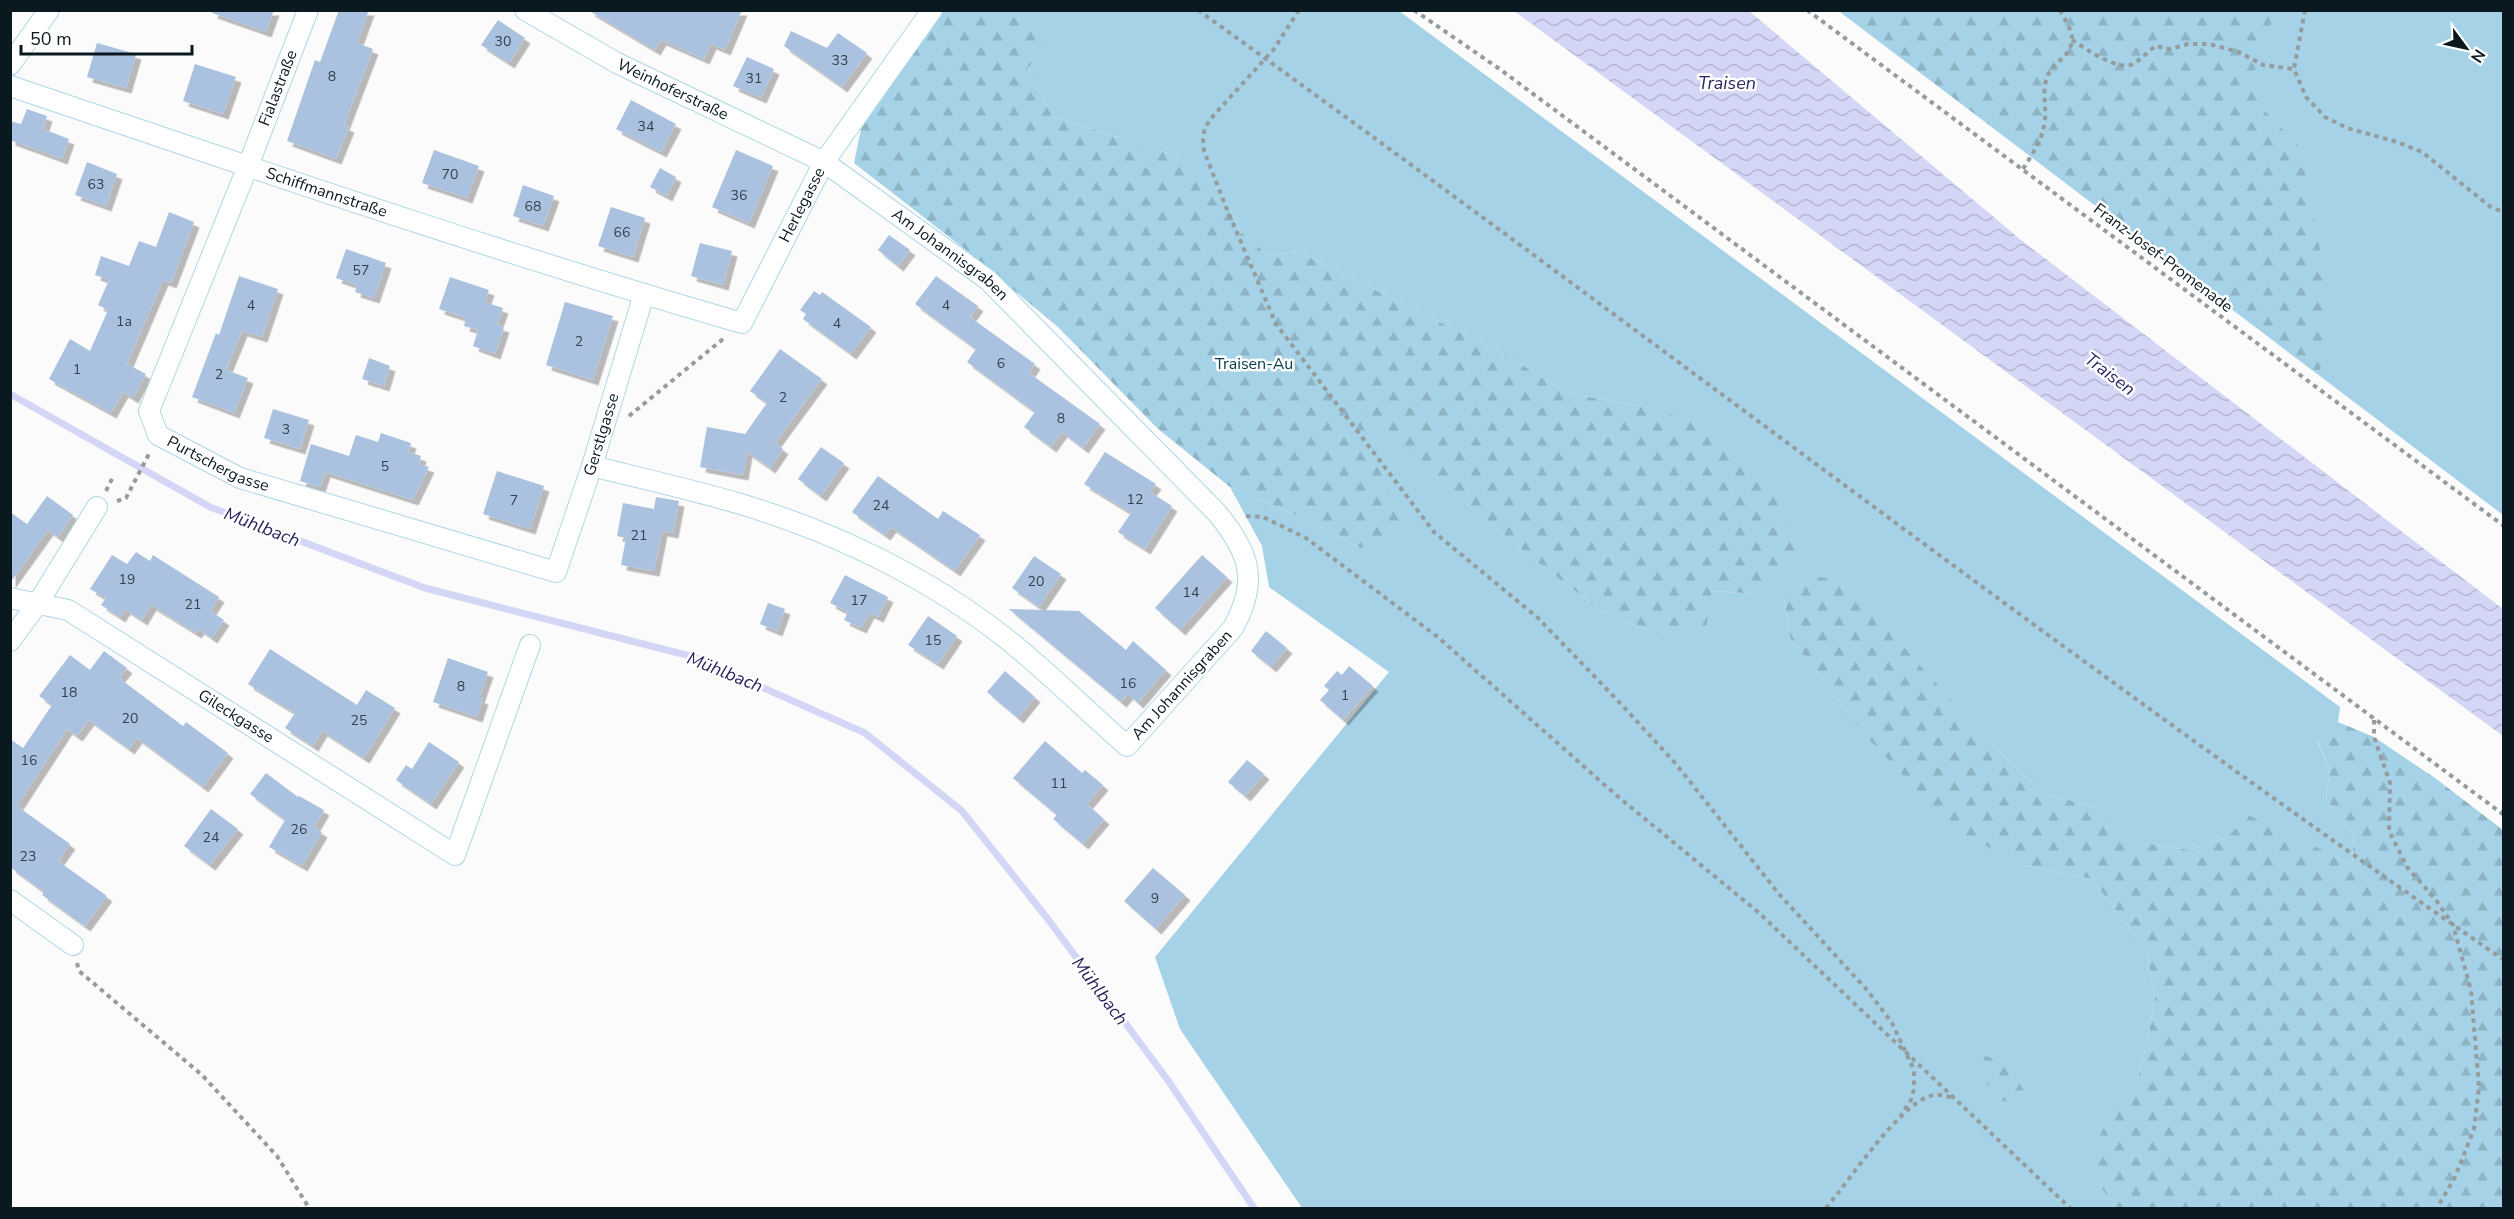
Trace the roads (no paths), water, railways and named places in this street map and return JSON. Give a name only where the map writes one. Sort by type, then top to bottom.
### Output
[{"type":"street","points":[[10,65],[49,10]]},
{"type":"street","name":"Fialastraße","points":[[249,166],[308,10]]},
{"type":"street","name":"Weinhoferstraße","points":[[525,10],[617,63],[824,162]]},
{"type":"street","name":"Herlegasse","points":[[644,294],[742,323],[824,162],[932,10]]},
{"type":"street","name":"Schiffmannstraße","points":[[10,86],[644,294]]},
{"type":"street","name":"Am Johannisgraben","points":[[592,466],[738,503],[801,525],[879,558],[947,598],[1007,640],[1127,746],[1233,628],[1246,605],[1249,583],[1247,566],[1232,532],[1217,513],[988,280],[824,162]]},
{"type":"street","name":"Purtschergasse","points":[[249,166],[149,411],[158,435],[240,478],[556,572]]},
{"type":"street","name":"Gerstlgasse","points":[[556,572],[592,466],[644,294]]},
{"type":"street","points":[[10,641],[38,603],[97,507]]},
{"type":"street","name":"Gileckgasse","points":[[10,598],[68,610],[455,855],[530,645]]},
{"type":"street","points":[[10,900],[73,945]]},
{"type":"water","name":"Traisen","points":[[1514,11],[1749,11],[2021,240],[2503,609],[2503,736]]},
{"type":"waterway","name":"Mühlbach","points":[[10,394],[210,507],[425,588],[694,657],[865,733],[962,811],[1047,918],[1167,1079],[1254,1208]]},
{"type":"park label","name":"Traisen-Au","points":[[1254,364]]}]
